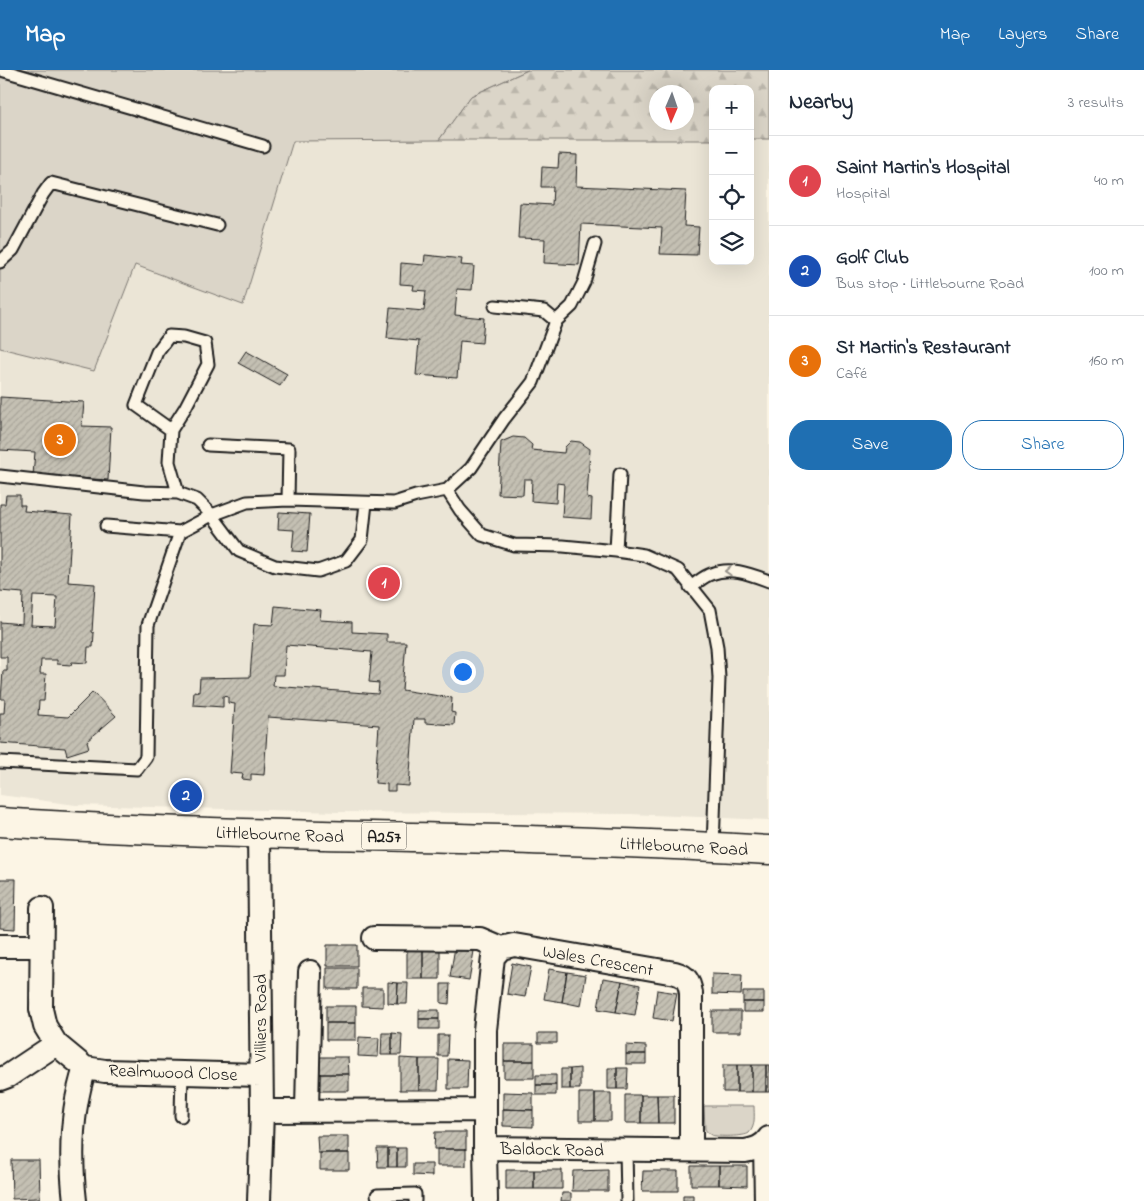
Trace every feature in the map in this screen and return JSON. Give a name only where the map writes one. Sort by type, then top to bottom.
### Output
[{"type":"main road","name":"Littlebourne Road","points":[[0,822],[259,834],[506,838],[769,850]]},
{"type":"street","name":"Villiers Road","points":[[259,834],[262,1111],[259,1201]]},
{"type":"street","points":[[0,1079],[8,1076],[56,1044],[45,1026],[41,1009],[42,908]]},
{"type":"street","points":[[262,1111],[485,1110],[486,1024],[493,957],[501,948],[480,939],[374,938]]},
{"type":"street","name":"Wales Crescent","points":[[501,948],[514,945],[683,975],[689,982],[692,993],[691,1150]]},
{"type":"street","points":[[0,946],[41,946]]},
{"type":"street","points":[[308,1110],[310,972]]},
{"type":"street","name":"Realmwood Close","points":[[56,1044],[85,1068],[105,1071],[261,1075]]},
{"type":"street","name":"Realmwood Close","points":[[75,1201],[73,1183],[74,1108],[85,1068]]},
{"type":"street","name":"Baldock Road","points":[[485,1110],[486,1148],[745,1151],[755,1149],[767,1141]]},
{"type":"street","points":[[766,1201],[767,1141]]},
{"type":"street","points":[[486,1148],[486,1201]]},
{"type":"lane","points":[[1,70],[263,146]]},
{"type":"lane","points":[[0,262],[13,250],[42,194],[51,184],[217,225]]},
{"type":"lane","points":[[106,526],[180,532],[212,516],[247,502],[288,500],[394,503],[416,496],[447,490],[471,468],[504,419],[533,382],[556,321],[572,306],[584,282],[595,244]]},
{"type":"lane","points":[[495,306],[544,311],[556,321]]},
{"type":"lane","points":[[171,430],[136,404],[157,352],[168,336],[184,337],[205,343],[208,364],[171,430],[169,462],[178,493]]},
{"type":"lane","points":[[208,445],[289,449],[288,500]]},
{"type":"lane","points":[[616,551],[620,474]]},
{"type":"lane","points":[[0,476],[144,492],[178,493],[197,500],[239,551],[276,566],[318,571],[346,561],[362,540],[366,503]]},
{"type":"lane","points":[[447,490],[460,510],[482,534],[514,545],[563,546],[616,551],[644,556],[678,570],[710,610],[717,647],[719,678],[713,847]]},
{"type":"lane","points":[[0,762],[137,769],[146,757],[148,625],[180,532]]},
{"type":"lane","points":[[690,587],[710,574],[729,570],[747,572],[769,581]]},
{"type":"lane","points":[[181,1116],[182,1073]]},
{"type":"lane","points":[[626,1149],[627,1201]]},
{"type":"lane","points":[[377,1195],[415,1194],[415,1201]]},
{"type":"shaded area","points":[[754,139],[769,139],[769,820],[630,814],[338,812],[76,805],[0,795],[0,348],[94,370],[135,264],[243,305],[293,140],[709,140],[709,265],[754,265]]},
{"type":"green space","points":[[0,70],[528,70],[471,96],[439,140],[293,141],[243,305],[135,265],[94,371],[0,348]]},
{"type":"green space","points":[[528,70],[769,70],[769,139],[754,139],[754,85],[709,85],[709,140],[439,140],[471,96]]},
{"type":"green space","points":[[704,1106],[754,1106],[753,1127],[749,1133],[742,1135],[711,1135],[705,1129]]},
{"type":"building","points":[[559,154],[577,155],[576,186],[686,191],[684,226],[699,227],[697,255],[660,254],[662,228],[581,224],[579,265],[544,263],[545,239],[518,238],[520,203],[552,205],[553,187],[541,187],[542,167],[558,168]]},
{"type":"building","points":[[425,255],[462,259],[461,265],[474,266],[472,290],[457,289],[455,315],[484,318],[482,343],[460,341],[457,378],[416,375],[419,341],[387,338],[390,308],[424,311],[426,291],[413,290],[414,285],[400,284],[401,263],[424,265]]},
{"type":"building","points":[[246,351],[287,374],[280,386],[238,363]]},
{"type":"building","points":[[0,397],[84,402],[82,426],[111,427],[108,480],[33,475],[35,452],[0,450]]},
{"type":"building","points":[[513,437],[524,438],[532,445],[531,450],[564,453],[565,447],[571,441],[580,442],[590,449],[587,498],[592,499],[591,519],[562,517],[564,484],[557,483],[556,503],[531,501],[532,479],[524,479],[523,495],[498,494],[501,442]]},
{"type":"building","points":[[6,495],[20,495],[20,505],[25,505],[24,511],[72,515],[68,582],[95,584],[93,647],[88,647],[87,663],[72,662],[71,665],[57,664],[57,660],[41,660],[40,674],[46,674],[44,701],[39,701],[38,715],[68,717],[93,692],[116,716],[87,741],[89,748],[67,755],[65,748],[0,743],[0,713],[4,713],[5,699],[1,699],[3,671],[7,671],[7,657],[0,657],[0,622],[22,624],[23,593],[0,591],[0,504],[5,504]],"holes":[[[33,596],[57,597],[55,626],[31,625]]]},
{"type":"building","points":[[279,512],[310,514],[307,552],[292,551],[294,530],[278,529]]},
{"type":"building","points":[[275,606],[321,610],[320,620],[352,622],[352,632],[387,634],[387,642],[406,642],[402,690],[452,698],[451,712],[455,713],[454,725],[425,723],[425,719],[414,719],[409,786],[395,785],[395,791],[387,791],[387,784],[375,783],[379,725],[268,717],[264,775],[251,774],[251,780],[242,779],[243,774],[230,773],[235,704],[228,703],[228,697],[223,696],[223,707],[193,705],[194,691],[199,692],[200,678],[250,677],[254,624],[273,625]],"holes":[[[286,645],[372,652],[369,682],[379,683],[378,694],[273,686],[274,675],[284,675]]]},
{"type":"building","points":[[0,879],[16,879],[15,929],[0,928]]},
{"type":"building","points":[[327,945],[357,945],[357,966],[327,966]]},
{"type":"building","points":[[407,947],[423,948],[423,979],[407,979]]},
{"type":"building","points":[[440,947],[440,979],[423,979],[423,948]]},
{"type":"building","points":[[455,947],[474,951],[469,980],[450,977]]},
{"type":"building","points":[[512,963],[531,967],[525,997],[507,994]]},
{"type":"building","points":[[327,968],[357,968],[357,989],[327,989]]},
{"type":"building","points":[[549,969],[567,972],[562,1002],[544,999]]},
{"type":"building","points":[[567,972],[586,975],[581,1006],[562,1002]]},
{"type":"building","points":[[712,974],[742,975],[741,995],[712,994]]},
{"type":"building","points":[[603,978],[622,981],[616,1012],[598,1009]]},
{"type":"building","points":[[622,981],[640,985],[635,1015],[616,1012]]},
{"type":"building","points":[[388,982],[398,983],[397,1004],[388,1003]]},
{"type":"building","points":[[398,983],[408,983],[407,1004],[397,1004]]},
{"type":"building","points":[[441,984],[450,984],[449,1004],[441,1003]]},
{"type":"building","points":[[362,988],[383,988],[383,1007],[362,1006]]},
{"type":"building","points":[[657,990],[677,993],[672,1021],[653,1018]]},
{"type":"building","points":[[743,992],[764,992],[764,1002],[743,1002]]},
{"type":"building","points":[[743,1002],[764,1002],[764,1012],[743,1012]]},
{"type":"building","points":[[326,1006],[356,1006],[356,1023],[326,1023]]},
{"type":"building","points":[[419,1010],[439,1010],[439,1019],[419,1019]]},
{"type":"building","points":[[712,1011],[741,1011],[741,1032],[712,1032]]},
{"type":"building","points":[[419,1019],[439,1019],[439,1029],[419,1029]]},
{"type":"building","points":[[326,1023],[356,1023],[356,1040],[326,1040]]},
{"type":"building","points":[[382,1033],[392,1033],[392,1055],[381,1055]]},
{"type":"building","points":[[392,1033],[402,1034],[401,1055],[392,1055]]},
{"type":"building","points":[[538,1033],[557,1033],[557,1043],[538,1043]]},
{"type":"building","points":[[438,1035],[448,1035],[447,1056],[438,1056]]},
{"type":"building","points":[[359,1037],[379,1038],[378,1057],[358,1056]]},
{"type":"building","points":[[504,1044],[534,1044],[534,1061],[504,1061]]},
{"type":"building","points":[[626,1045],[646,1046],[646,1054],[626,1054]]},
{"type":"building","points":[[626,1054],[646,1054],[646,1064],[626,1064]]},
{"type":"building","points":[[319,1057],[348,1057],[349,1074],[319,1074]]},
{"type":"building","points":[[400,1058],[419,1059],[419,1090],[400,1090]]},
{"type":"building","points":[[419,1059],[439,1059],[438,1090],[419,1090]]},
{"type":"building","points":[[448,1059],[468,1060],[467,1089],[448,1089]]},
{"type":"building","points":[[504,1061],[534,1061],[534,1078],[504,1078]]},
{"type":"building","points":[[723,1065],[737,1065],[737,1092],[723,1092]]},
{"type":"building","points":[[737,1065],[752,1065],[752,1092],[737,1092]]},
{"type":"building","points":[[752,1065],[766,1065],[766,1092],[752,1092]]},
{"type":"building","points":[[766,1065],[769,1065],[769,1092],[766,1092]]},
{"type":"building","points":[[580,1068],[580,1089],[570,1089],[570,1069]]},
{"type":"building","points":[[608,1068],[617,1068],[617,1089],[608,1089]]},
{"type":"building","points":[[617,1068],[628,1068],[627,1089],[617,1089]]},
{"type":"building","points":[[561,1069],[570,1069],[570,1089],[561,1089]]},
{"type":"building","points":[[319,1074],[349,1074],[349,1091],[319,1091]]},
{"type":"building","points":[[536,1075],[556,1075],[556,1085],[536,1085]]},
{"type":"building","points":[[536,1085],[556,1085],[556,1095],[536,1095]]},
{"type":"building","points":[[503,1092],[533,1093],[533,1110],[503,1109]]},
{"type":"building","points":[[579,1093],[595,1093],[595,1121],[579,1121]]},
{"type":"building","points":[[595,1093],[611,1093],[611,1121],[595,1121]]},
{"type":"building","points":[[625,1095],[641,1095],[641,1123],[625,1123]]},
{"type":"building","points":[[641,1095],[657,1095],[658,1123],[641,1123]]},
{"type":"building","points":[[657,1095],[674,1095],[674,1123],[658,1123]]},
{"type":"building","points":[[503,1109],[533,1110],[533,1127],[503,1126]]},
{"type":"building","points":[[435,1132],[466,1132],[466,1149],[434,1149]]},
{"type":"building","points":[[317,1136],[349,1136],[349,1153],[318,1153]]},
{"type":"building","points":[[377,1148],[388,1148],[388,1167],[378,1167]]},
{"type":"building","points":[[388,1148],[397,1148],[397,1167],[388,1167]]},
{"type":"building","points":[[397,1148],[406,1148],[406,1167],[397,1167]]},
{"type":"building","points":[[437,1149],[466,1149],[466,1166],[437,1166]]},
{"type":"building","points":[[320,1153],[349,1153],[349,1170],[320,1170]]},
{"type":"building","points":[[11,1160],[39,1160],[40,1198],[12,1199]]},
{"type":"building","points":[[413,1164],[432,1164],[432,1176],[413,1175]]},
{"type":"building","points":[[691,1166],[719,1166],[719,1185],[691,1185]]},
{"type":"building","points":[[719,1166],[747,1166],[747,1186],[719,1185]]},
{"type":"building","points":[[506,1170],[534,1170],[534,1189],[506,1189]]},
{"type":"building","points":[[534,1170],[562,1170],[562,1189],[534,1189]]},
{"type":"building","points":[[608,1170],[608,1191],[572,1191],[573,1171]]},
{"type":"building","points":[[643,1171],[678,1171],[678,1191],[642,1191]]},
{"type":"building","points":[[562,1193],[571,1193],[571,1201],[561,1201]]},
{"type":"building","points":[[683,1195],[693,1195],[693,1201],[683,1201]]},
{"type":"place","name":"St Martin's Restaurant","points":[[60,440]]},
{"type":"place","name":"Saint Martin's Hospital","points":[[384,583]]},
{"type":"place","name":"Golf Club","points":[[186,796]]}]
